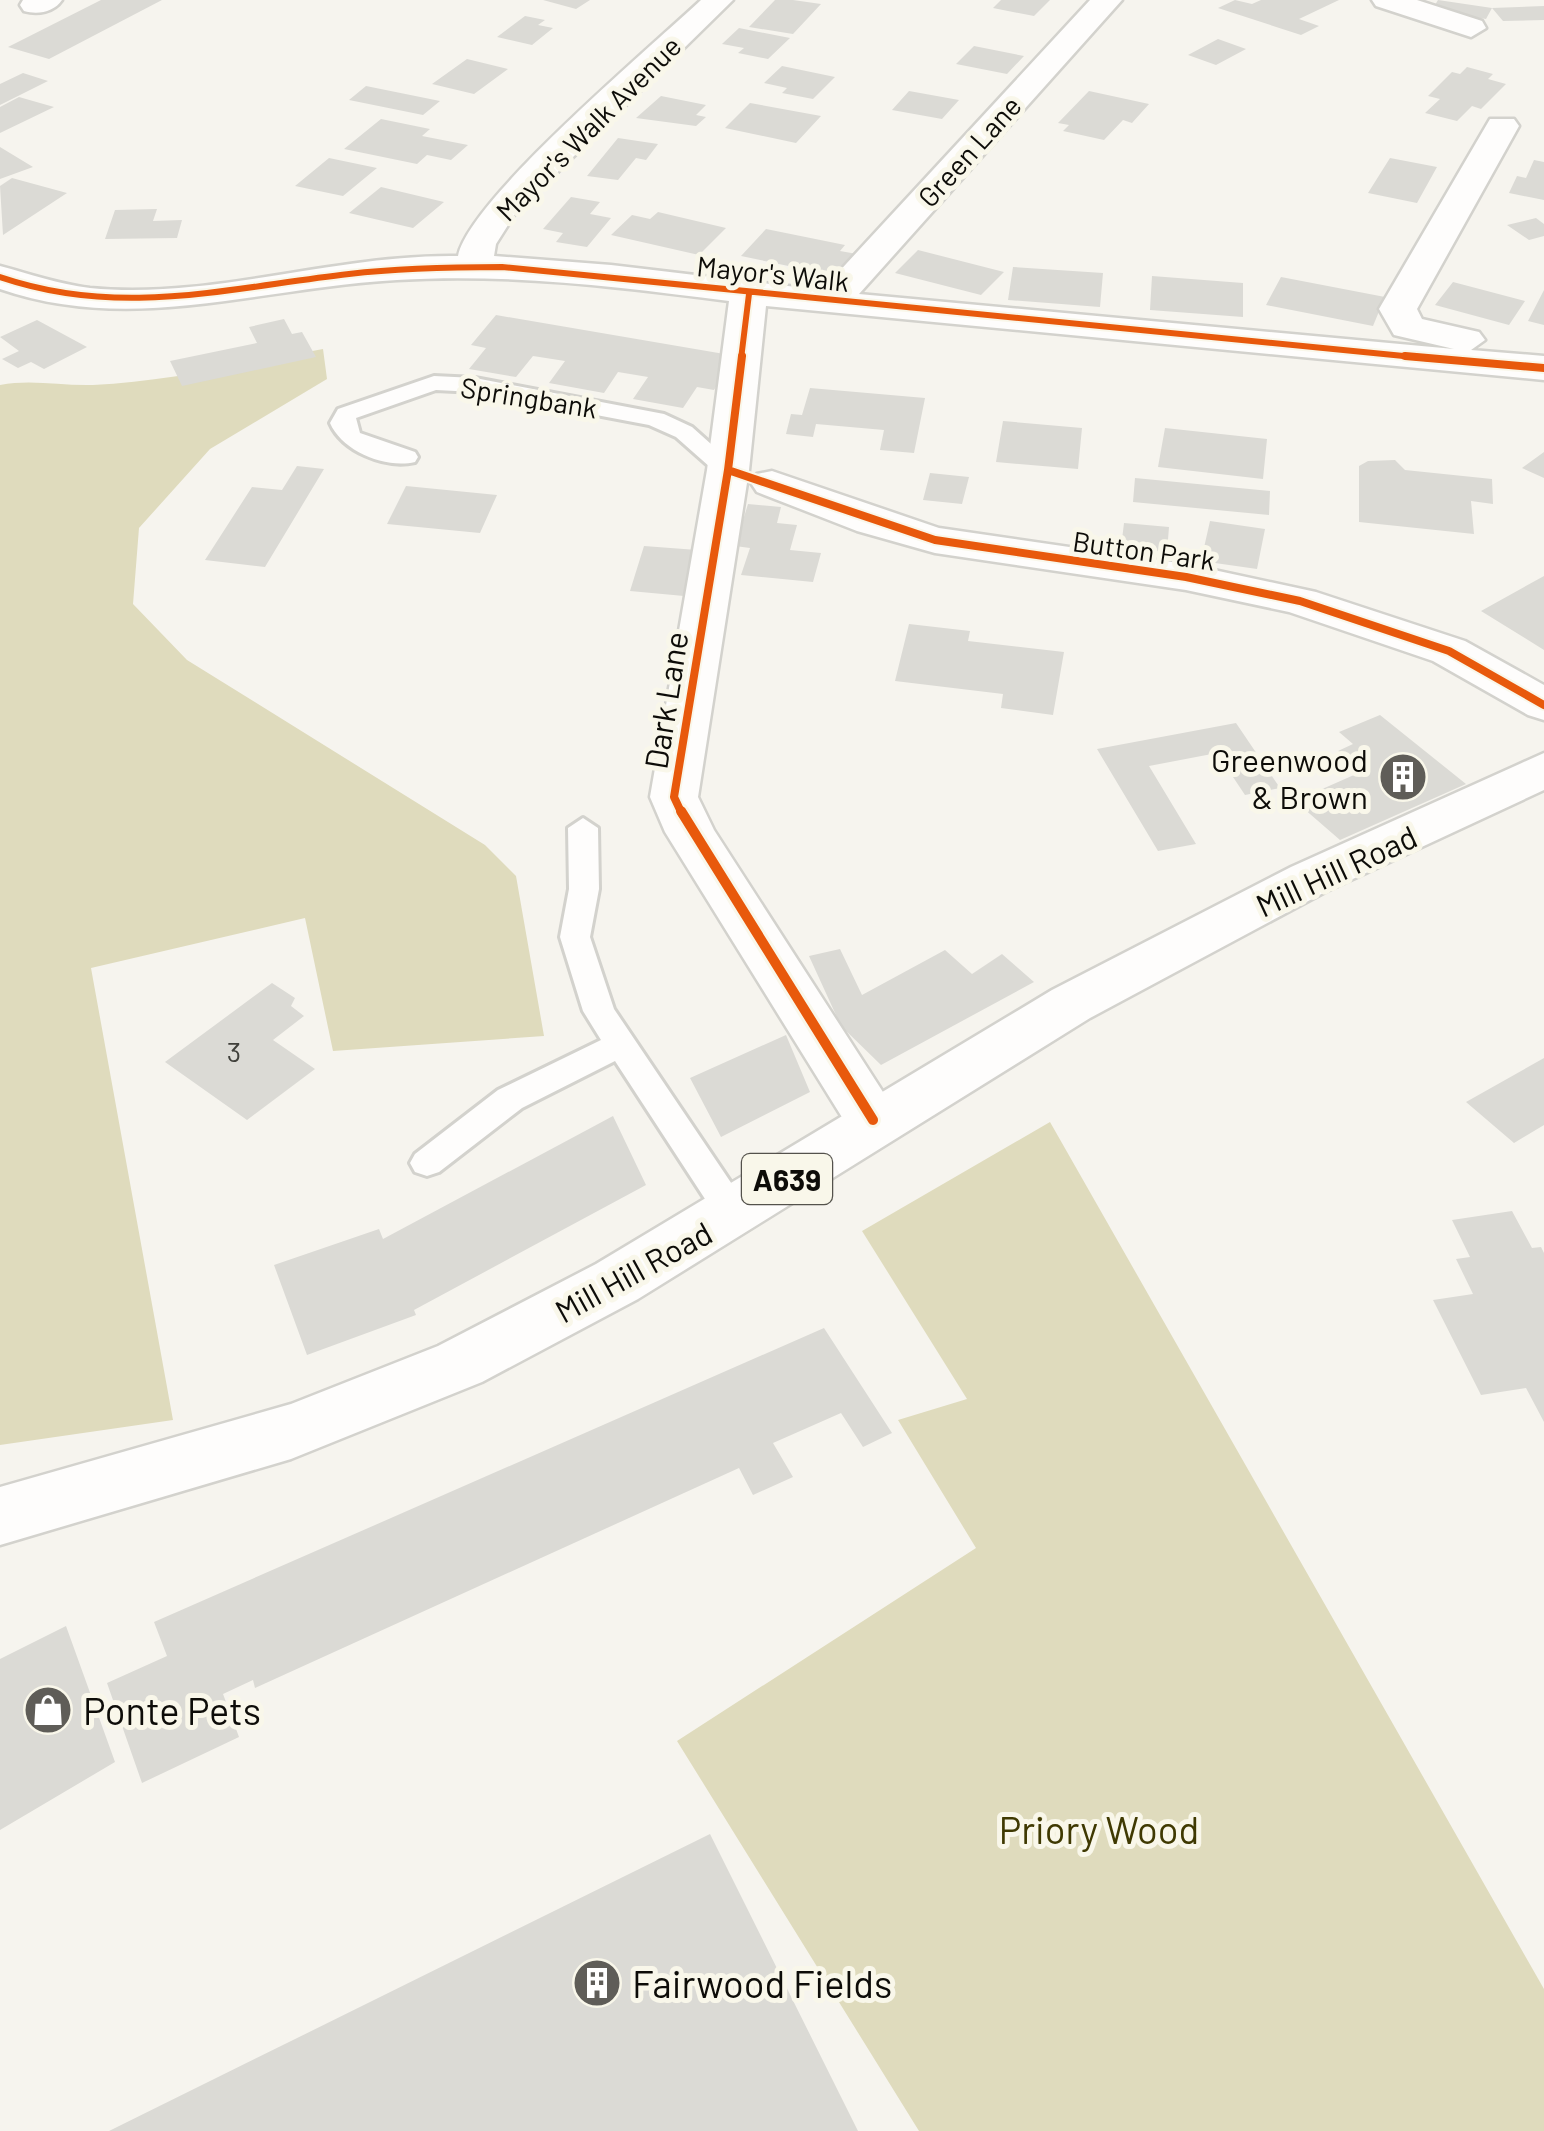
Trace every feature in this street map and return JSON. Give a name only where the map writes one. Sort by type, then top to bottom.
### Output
[{"type":"main road","name":"Mayor's Walk Avenue","points":[[474,265],[478,244],[501,208],[718,0]]},
{"type":"main road","name":"Green Lane","points":[[832,302],[1107,0]]},
{"type":"main road","points":[[1387,0],[1471,28]]},
{"type":"main road","points":[[1502,126],[1398,308],[1407,327],[1491,346],[1531,367]]},
{"type":"main road","name":"Mayor's Walk","points":[[0,277],[56,294],[109,300],[367,270],[474,265],[535,267],[749,294],[1531,367]]},
{"type":"main road","name":"Dark Lane","points":[[749,294],[728,470],[674,797],[690,832],[873,1120]]},
{"type":"main road","name":"Button Park","points":[[772,483],[872,522],[935,540],[1224,583],[1354,616],[1449,651],[1544,704]]},
{"type":"main road","name":"Mill Hill Road","points":[[0,1516],[197,1462],[326,1421],[462,1364],[734,1215],[873,1120],[1070,1005],[1276,896],[1508,792],[1544,769]]},
{"type":"lane","name":"Springbank","points":[[406,457],[359,444],[344,433],[342,423],[346,414],[434,383],[475,384],[656,419],[684,432],[728,470]]},
{"type":"lane","points":[[583,828],[584,889],[575,937],[598,1011],[734,1215]]},
{"type":"lane","points":[[427,1162],[510,1099],[620,1044]]},
{"type":"green space","points":[[323,349],[327,379],[210,449],[139,528],[133,604],[187,660],[485,845],[516,876],[544,1036],[333,1051],[305,918],[91,968],[173,1420],[0,1445],[0,385],[151,380]]},
{"type":"green space","name":"Priory Wood","points":[[1050,1122],[1544,1989],[1544,2131],[919,2131],[677,1741],[976,1548],[898,1420],[967,1399],[862,1231]]},
{"type":"building","points":[[101,0],[162,0],[49,59],[8,47]]},
{"type":"building","points":[[543,0],[590,0],[576,9]]},
{"type":"building","points":[[775,0],[821,4],[793,34],[749,27]]},
{"type":"building","points":[[1001,0],[1050,0],[1034,16],[993,8]]},
{"type":"building","points":[[1235,0],[1252,4],[1261,0],[1339,0],[1299,19],[1319,26],[1301,35],[1218,8]]},
{"type":"building","points":[[1438,0],[1492,8],[1486,19],[1432,10]]},
{"type":"building","points":[[1544,6],[1544,20],[1503,21],[1492,8]]},
{"type":"building","points":[[525,16],[545,20],[538,25],[553,28],[532,45],[497,37]]},
{"type":"building","points":[[739,28],[790,38],[768,59],[738,53],[744,48],[722,44]]},
{"type":"building","points":[[1218,39],[1246,49],[1216,65],[1188,55]]},
{"type":"building","points":[[974,46],[1024,56],[1007,74],[956,64]]},
{"type":"building","points":[[467,59],[508,69],[474,94],[432,84]]},
{"type":"building","points":[[782,66],[835,77],[813,99],[782,93],[787,88],[764,83]]},
{"type":"building","points":[[1467,67],[1493,74],[1488,79],[1506,84],[1481,109],[1472,106],[1457,121],[1425,113],[1440,99],[1428,96],[1452,72],[1460,74]]},
{"type":"building","points":[[23,73],[48,81],[0,105],[0,84]]},
{"type":"building","points":[[366,86],[440,101],[423,115],[349,100]]},
{"type":"building","points":[[909,91],[959,100],[942,119],[892,110]]},
{"type":"building","points":[[1089,91],[1149,104],[1132,123],[1123,120],[1104,140],[1063,131],[1069,125],[1058,123]]},
{"type":"building","points":[[661,96],[706,105],[696,115],[706,117],[696,126],[636,118]]},
{"type":"building","points":[[19,97],[54,107],[0,133],[0,107]]},
{"type":"building","points":[[750,103],[821,116],[796,143],[725,128]]},
{"type":"building","points":[[381,119],[430,129],[422,136],[468,145],[451,160],[427,155],[417,164],[344,149]]},
{"type":"building","points":[[618,138],[658,144],[646,160],[636,158],[618,180],[587,176]]},
{"type":"building","points":[[0,147],[33,167],[0,179]]},
{"type":"building","points":[[329,158],[377,168],[343,196],[295,186]]},
{"type":"building","points":[[1390,158],[1437,167],[1417,203],[1368,193]]},
{"type":"building","points":[[1534,160],[1544,162],[1544,200],[1509,193],[1517,176],[1526,178]]},
{"type":"building","points":[[12,178],[67,193],[3,235],[0,186]]},
{"type":"building","points":[[381,187],[444,202],[413,228],[349,213]]},
{"type":"building","points":[[571,197],[600,202],[590,214],[611,218],[587,247],[556,242],[563,233],[543,229]]},
{"type":"building","points":[[157,209],[153,221],[182,220],[177,238],[105,239],[115,210]]},
{"type":"building","points":[[658,212],[726,228],[699,255],[611,235],[632,215],[650,219]]},
{"type":"building","points":[[1536,218],[1544,224],[1544,236],[1529,240],[1507,225]]},
{"type":"building","points":[[766,229],[845,245],[840,251],[857,254],[845,269],[834,266],[827,274],[741,256]]},
{"type":"building","points":[[918,250],[1004,272],[981,295],[895,273]]},
{"type":"building","points":[[1013,267],[1103,273],[1100,307],[1008,300]]},
{"type":"building","points":[[1152,276],[1243,283],[1243,317],[1150,310]]},
{"type":"building","points":[[1281,277],[1385,297],[1373,326],[1266,305]]},
{"type":"building","points":[[1453,282],[1525,301],[1509,325],[1435,305]]},
{"type":"building","points":[[1544,290],[1544,325],[1528,321]]},
{"type":"building","points":[[496,315],[736,356],[714,390],[697,387],[683,408],[633,399],[648,377],[618,372],[604,393],[549,383],[565,361],[533,356],[516,377],[469,369],[486,348],[471,345]]},
{"type":"building","points":[[284,319],[292,334],[302,332],[316,357],[182,386],[170,361],[257,343],[249,327]]},
{"type":"building","points":[[37,320],[87,347],[44,369],[31,362],[18,368],[2,359],[19,351],[0,337]]},
{"type":"building","points":[[810,388],[925,398],[914,453],[880,450],[884,430],[816,424],[813,437],[786,434],[791,414],[802,415]]},
{"type":"building","points":[[1003,421],[1082,428],[1078,469],[996,462]]},
{"type":"building","points":[[1165,428],[1267,439],[1263,479],[1158,467]]},
{"type":"building","points":[[1544,452],[1544,478],[1522,468]]},
{"type":"building","points":[[1395,460],[1405,470],[1492,479],[1493,504],[1471,501],[1474,534],[1359,522],[1359,466],[1368,461]]},
{"type":"building","points":[[297,466],[324,469],[265,567],[205,560],[252,487],[282,490]]},
{"type":"building","points":[[930,473],[969,477],[962,504],[923,500]]},
{"type":"building","points":[[1135,478],[1270,491],[1269,515],[1133,502]]},
{"type":"building","points":[[406,486],[497,495],[480,533],[387,524]]},
{"type":"building","points":[[748,504],[781,507],[777,523],[797,525],[790,550],[821,553],[813,582],[741,575],[750,548],[735,546]]},
{"type":"building","points":[[1210,521],[1265,529],[1257,569],[1201,561]]},
{"type":"building","points":[[1124,523],[1169,527],[1167,552],[1121,548]]},
{"type":"building","points":[[644,546],[697,550],[684,596],[630,591]]},
{"type":"building","points":[[1544,576],[1544,650],[1481,611]]},
{"type":"building","points":[[909,624],[970,631],[968,641],[1064,652],[1053,715],[1001,708],[1003,694],[895,681]]},
{"type":"building","name":"Greenwood & Brown","points":[[1380,715],[1466,784],[1340,840],[1295,801],[1363,771],[1338,751],[1353,744],[1339,732]]},
{"type":"building","points":[[1236,723],[1280,788],[1245,795],[1217,753],[1149,766],[1196,844],[1158,851],[1097,749]]},
{"type":"building","points":[[840,949],[862,995],[945,950],[972,974],[1002,954],[1034,982],[881,1065],[841,1026],[809,956]]},
{"type":"building","points":[[272,983],[295,998],[291,1006],[304,1016],[273,1040],[315,1069],[247,1120],[165,1062]]},
{"type":"building","points":[[786,1035],[810,1092],[721,1137],[690,1078]]},
{"type":"building","points":[[1544,1058],[1544,1125],[1514,1143],[1466,1102]]},
{"type":"building","points":[[613,1116],[646,1185],[414,1310],[416,1315],[307,1355],[274,1265],[379,1229],[383,1239]]},
{"type":"building","points":[[1512,1211],[1532,1248],[1541,1247],[1544,1253],[1544,1422],[1526,1388],[1481,1395],[1433,1300],[1473,1294],[1456,1259],[1470,1257],[1452,1220]]},
{"type":"building","points":[[824,1328],[892,1433],[863,1447],[841,1413],[773,1443],[793,1477],[753,1495],[739,1468],[255,1688],[253,1680],[223,1694],[239,1737],[142,1783],[107,1683],[167,1656],[154,1622]]},
{"type":"building","name":"Ponte Pets","points":[[66,1626],[115,1762],[0,1830],[0,1659]]},
{"type":"building","name":"Fairwood Fields","points":[[710,1834],[858,2131],[109,2131]]},
{"type":"cycle path","points":[[0,277],[45,292],[92,299],[143,300],[393,269],[502,267],[1007,320],[1544,368]]},
{"type":"cycle path","points":[[749,294],[728,470],[674,797],[690,832],[873,1120]]},
{"type":"cycle path","points":[[728,470],[935,540],[1186,577],[1300,601],[1449,651],[1544,705]]},
{"type":"place","name":"Greenwood & Brown","points":[[1403,777]]},
{"type":"place","name":"Ponte Pets","points":[[48,1710]]},
{"type":"place","name":"Fairwood Fields","points":[[597,1983]]}]
